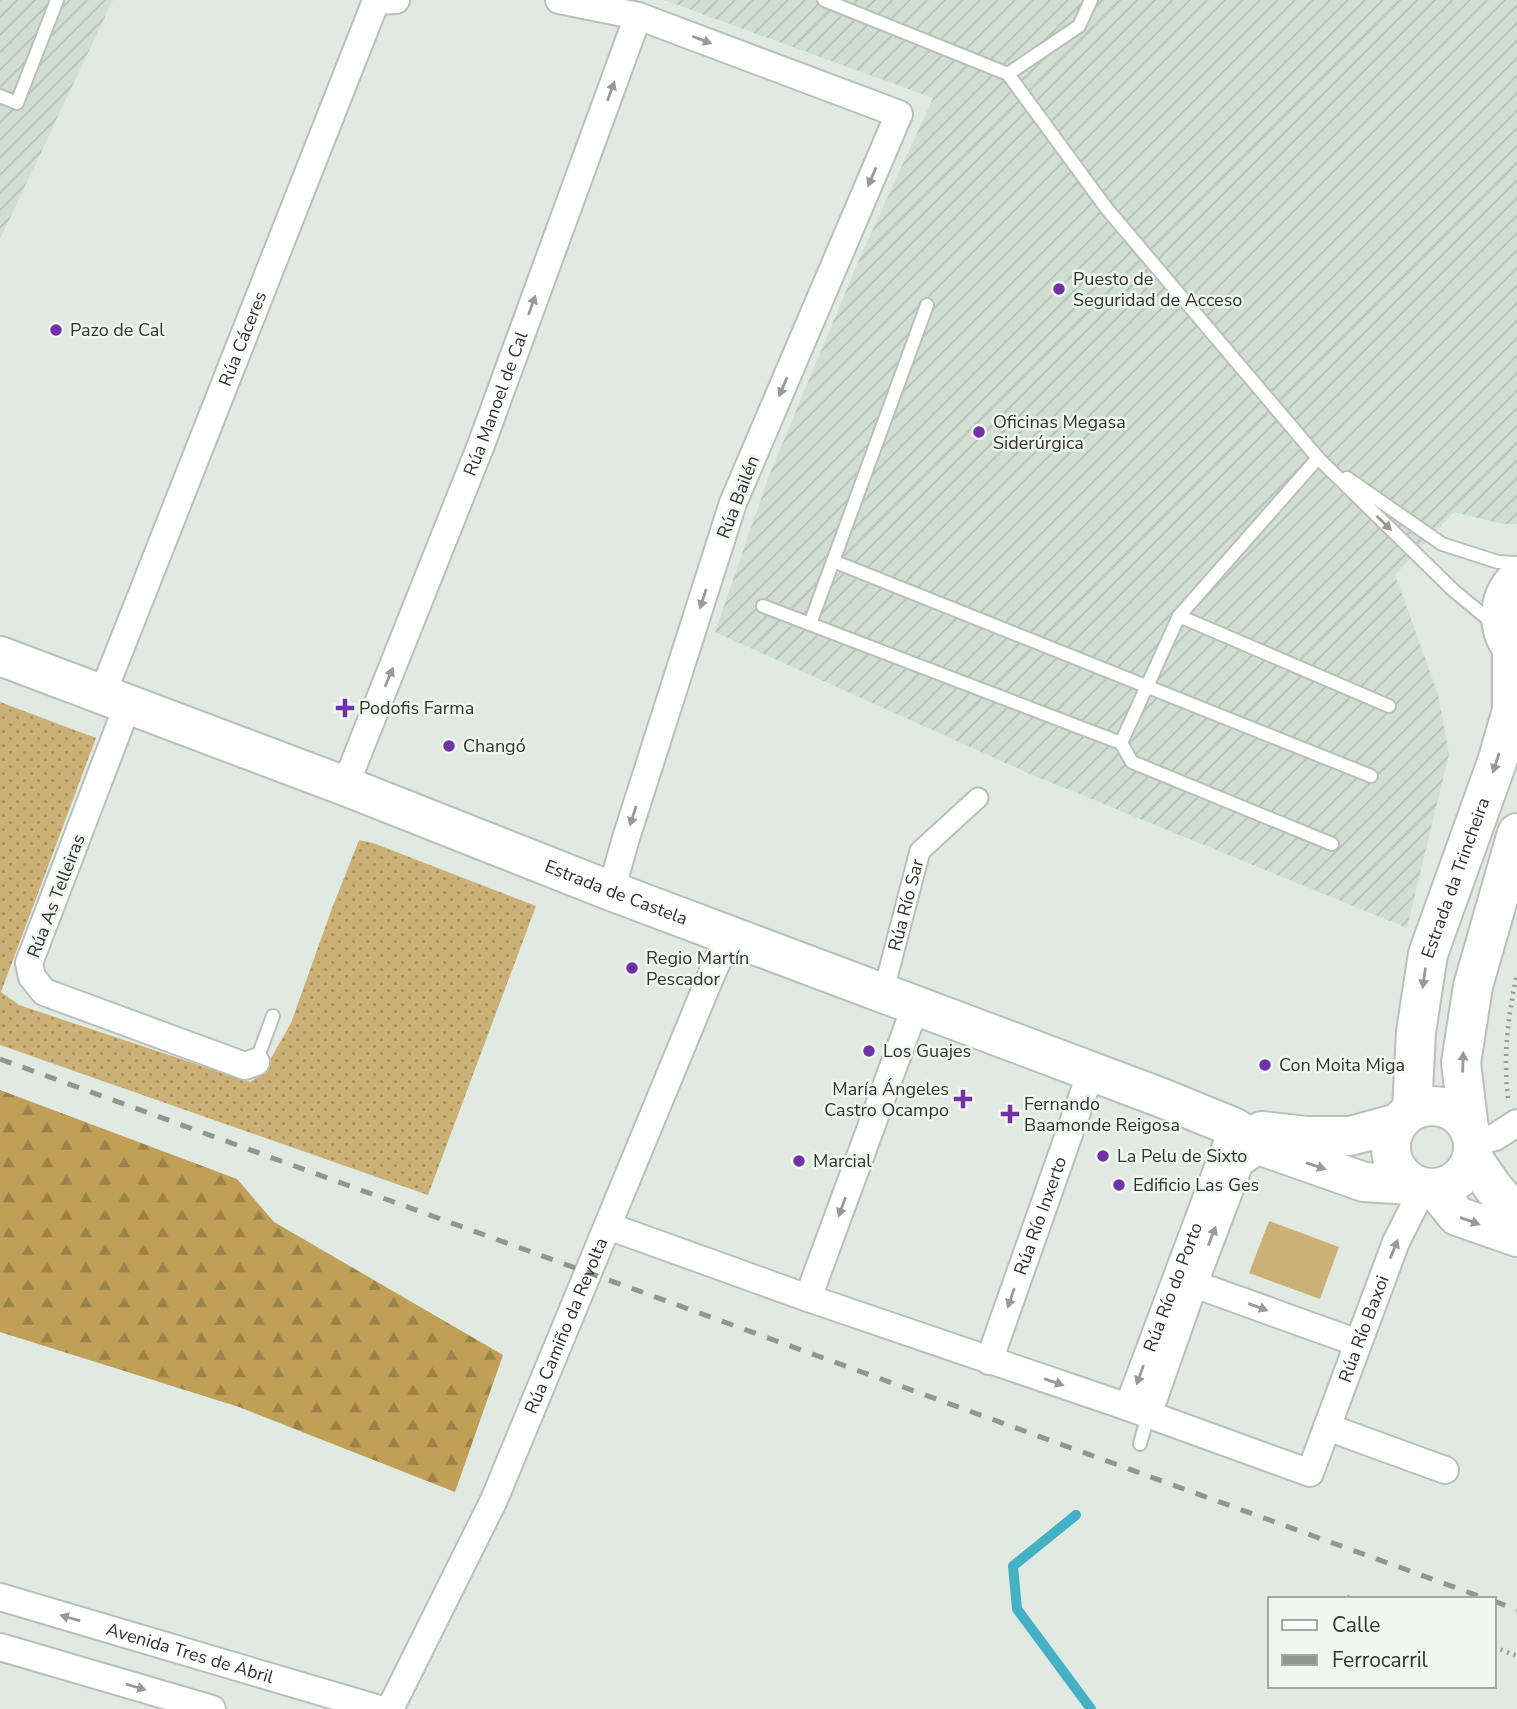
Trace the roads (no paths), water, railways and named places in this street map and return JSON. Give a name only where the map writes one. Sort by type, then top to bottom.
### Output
[{"type":"main road","name":"Estrada da Trincheira","points":[[1405,1116],[1428,954],[1497,762],[1511,710],[1511,644],[1501,615],[1504,598],[1517,579]]},
{"type":"main road","name":"Estrada de Castela","points":[[0,656],[1233,1127]]},
{"type":"main road","points":[[1233,1127],[1265,1147],[1364,1182],[1423,1187],[1448,1186],[1459,1179],[1468,1169],[1472,1143],[1461,1063],[1473,986],[1517,833]]},
{"type":"main road","points":[[1233,1127],[1306,1136],[1350,1136],[1425,1106],[1438,1106],[1462,1118],[1492,1186],[1517,1216]]},
{"type":"main road","points":[[1405,1116],[1391,1136],[1390,1150],[1393,1163],[1401,1175],[1423,1187],[1457,1216],[1517,1237]]},
{"type":"street","name":"Rúa Cáceres","points":[[115,700],[376,1],[396,0]]},
{"type":"street","points":[[559,0],[638,16]]},
{"type":"street","name":"Rúa Bailén","points":[[611,891],[733,503],[899,114],[638,16]]},
{"type":"street","name":"Rúa Manoel de Cal","points":[[345,786],[481,445],[638,16]]},
{"type":"street","name":"Rúa As Telleiras","points":[[115,700],[29,963],[32,977],[44,992],[245,1066],[256,1062]]},
{"type":"street","name":"Rúa Río Sar","points":[[900,999],[920,851],[978,797]]},
{"type":"street","name":"Rúa Camiño da Revolta","points":[[390,1709],[494,1500],[729,935]]},
{"type":"street","points":[[808,1298],[900,999]]},
{"type":"street","name":"Rúa Río Inxerto","points":[[989,1361],[1091,1072]]},
{"type":"street","points":[[1472,1143],[1495,1137],[1516,1124]]},
{"type":"street","name":"Rúa Río do Porto","points":[[1138,1411],[1233,1127]]},
{"type":"street","points":[[608,1226],[1138,1411],[1194,1284],[1240,1163],[1265,1147]]},
{"type":"street","name":"Rúa Río Baxoi","points":[[1138,1411],[1310,1473],[1396,1242],[1423,1187]]},
{"type":"street","points":[[1194,1284],[1358,1343]]},
{"type":"street","points":[[1327,1427],[1445,1469]]},
{"type":"street","name":"Avenida Tres de Abril","points":[[0,1597],[379,1709]]},
{"type":"street","points":[[0,1647],[212,1709]]},
{"type":"lane","points":[[0,96],[18,103],[57,0]]},
{"type":"lane","points":[[824,0],[1008,74],[1107,209],[1318,458],[1511,644]]},
{"type":"lane","points":[[1008,74],[1079,26],[1091,0]]},
{"type":"lane","points":[[810,624],[926,305]]},
{"type":"lane","points":[[1318,458],[1442,544],[1498,562],[1517,563]]},
{"type":"lane","points":[[1121,743],[1179,616],[1318,458]]},
{"type":"lane","points":[[833,562],[1371,776]]},
{"type":"lane","points":[[763,606],[1121,743],[1132,762],[1332,844]]},
{"type":"lane","points":[[1179,616],[1389,706]]},
{"type":"lane","points":[[256,1062],[273,1016]]},
{"type":"lane","points":[[1138,1411],[1140,1444]]},
{"type":"waterway","points":[[1076,1515],[1013,1566],[1017,1609],[1091,1709]]},
{"type":"railway","points":[[0,1059],[1481,1597]]},
{"type":"railway","points":[[1496,1602],[1517,1610]]},
{"type":"place","name":"Puesto de Seguridad de Acceso","points":[[1059,289]]},
{"type":"place","name":"Pazo de Cal","points":[[56,330]]},
{"type":"place","name":"Oficinas Megasa Siderúrgica","points":[[979,432]]},
{"type":"place","name":"Podofis Farma","points":[[345,708]]},
{"type":"place","name":"Changó","points":[[449,746]]},
{"type":"place","name":"Regio Martín Pescador","points":[[632,968]]},
{"type":"place","name":"Los Guajes","points":[[869,1051]]},
{"type":"place","name":"Con Moita Miga","points":[[1265,1065]]},
{"type":"place","name":"María Ángeles Castro Ocampo","points":[[963,1099]]},
{"type":"place","name":"Fernando Baamonde Reigosa","points":[[1010,1114]]},
{"type":"place","name":"La Pelu de Sixto","points":[[1103,1156]]},
{"type":"place","name":"Marcial","points":[[799,1161]]},
{"type":"place","name":"Edificio Las Ges","points":[[1119,1185]]}]
